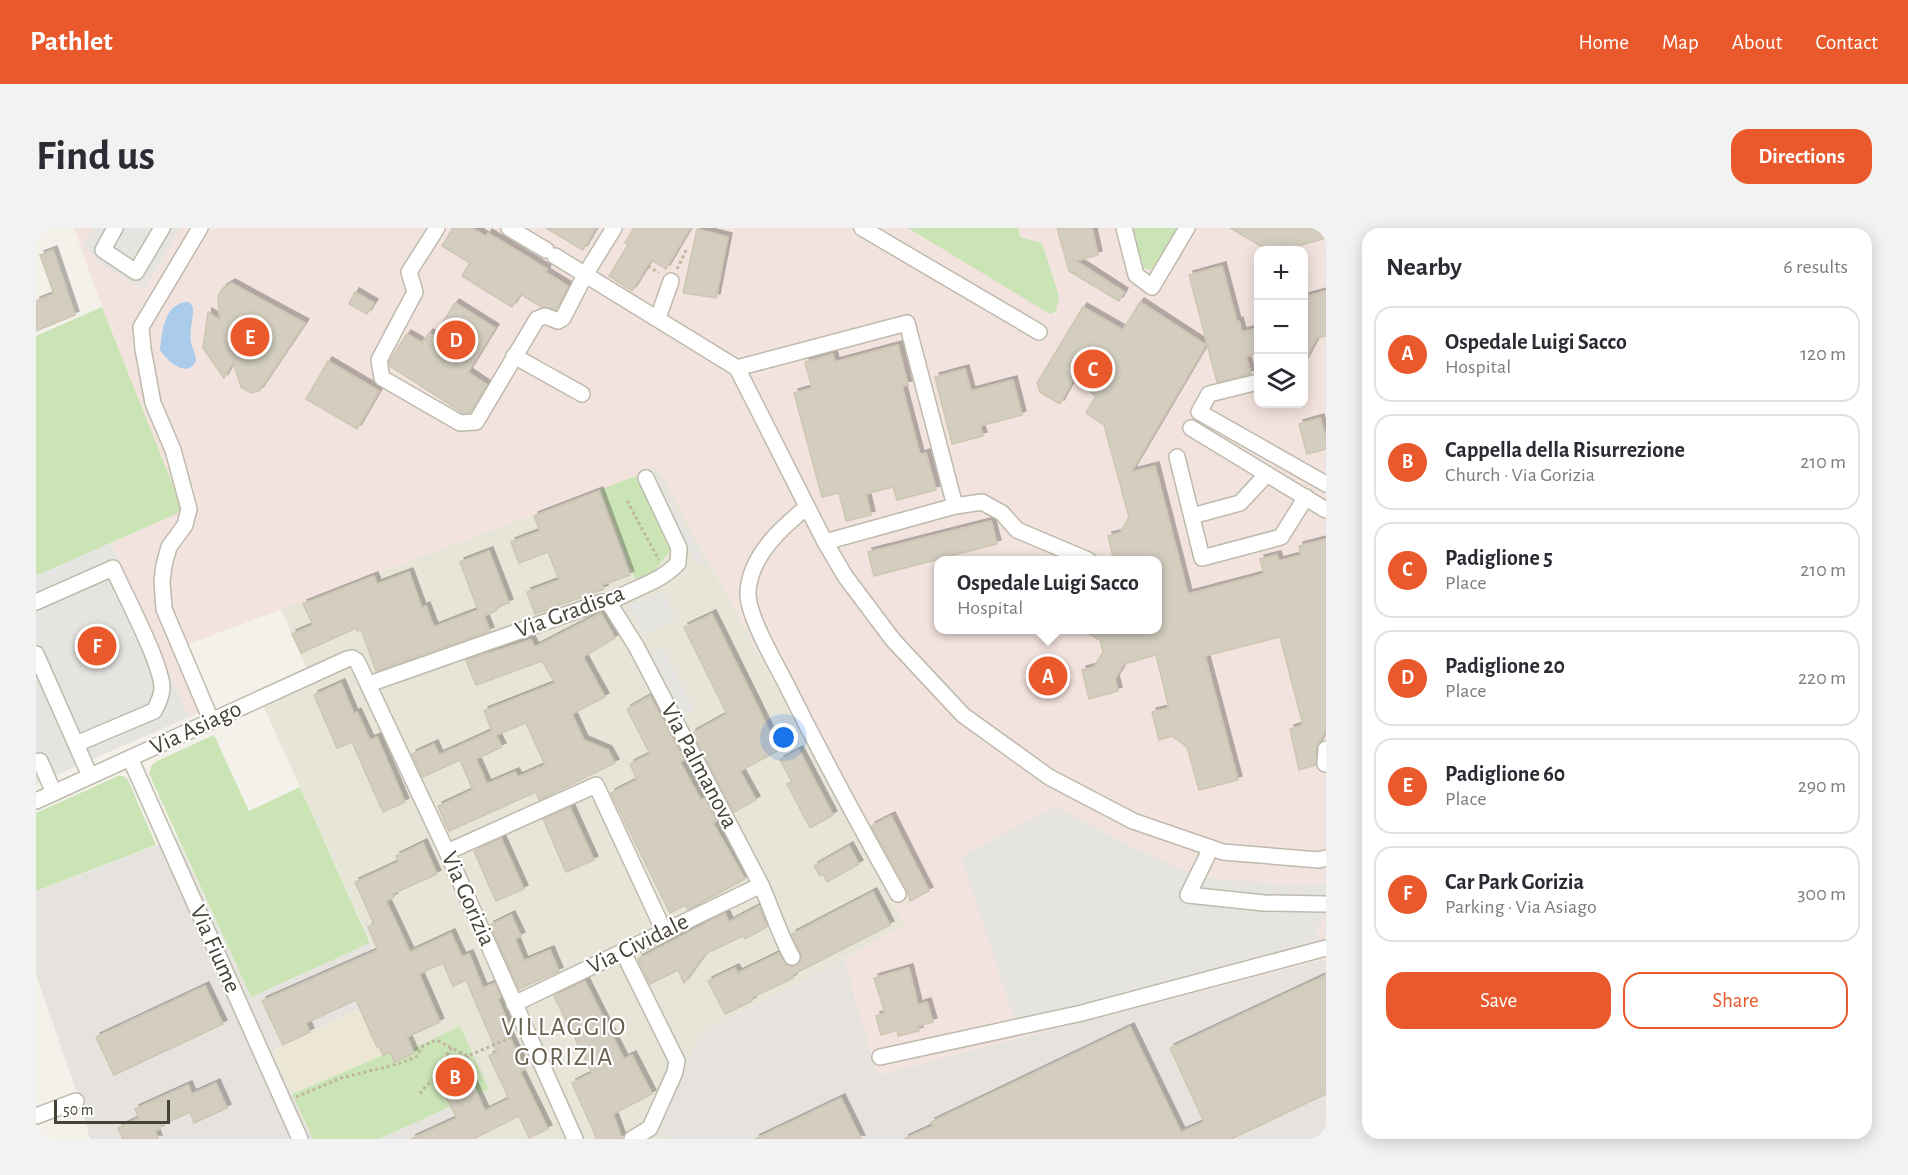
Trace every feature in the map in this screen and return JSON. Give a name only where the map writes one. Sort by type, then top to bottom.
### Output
[{"type":"street","points":[[115,228],[103,250],[136,272],[162,228]]},
{"type":"street","points":[[200,228],[141,327],[153,403],[173,450],[189,509],[185,525],[169,548],[164,566],[162,581],[164,609],[211,720]]},
{"type":"street","points":[[437,228],[409,272],[415,291],[379,360],[382,378],[460,423],[476,422],[537,319],[545,316],[558,321],[563,318],[585,275],[614,228]]},
{"type":"street","points":[[509,228],[736,368],[825,542],[845,576],[893,640],[963,715],[1049,777],[1133,821],[1223,852],[1319,860],[1326,858]]},
{"type":"street","points":[[862,228],[1039,332]]},
{"type":"street","points":[[1124,228],[1136,275],[1152,288],[1187,228]]},
{"type":"street","points":[[658,318],[671,281]]},
{"type":"street","points":[[736,368],[907,323],[955,506]]},
{"type":"street","points":[[514,356],[582,394]]},
{"type":"street","points":[[1254,383],[1209,394],[1199,411],[1326,484]]},
{"type":"street","points":[[1191,428],[1326,510]]},
{"type":"street","points":[[1177,457],[1202,558],[1281,537],[1306,497]]},
{"type":"street","points":[[1192,516],[1240,503],[1267,474]]},
{"type":"street","points":[[646,478],[679,548],[678,562],[667,574]]},
{"type":"street","points":[[825,542],[955,506],[982,502],[1002,513],[1017,530],[1077,556]]},
{"type":"street","points":[[807,507],[779,532],[755,564],[748,591],[750,606],[774,660],[828,768],[898,894]]},
{"type":"street","points":[[36,602],[113,568],[159,669],[162,687],[160,701],[154,711],[76,744]]},
{"type":"street","name":"Via Gradisca","points":[[369,684],[602,602],[609,603],[667,574]]},
{"type":"street","name":"Via Palmanova","points":[[609,603],[636,646],[761,885],[775,915],[779,933],[792,957]]},
{"type":"street","points":[[36,654],[90,777]]},
{"type":"street","name":"Via Asiago","points":[[36,801],[347,660],[352,658],[357,661]]},
{"type":"street","name":"Via Gorizia","points":[[357,661],[447,852],[575,1139]]},
{"type":"street","name":"Via Fiume","points":[[130,758],[300,1139]]},
{"type":"street","points":[[38,762],[54,793]]},
{"type":"street","points":[[447,852],[596,785],[664,931]]},
{"type":"street","points":[[1211,848],[1188,895],[1264,903],[1326,904]]},
{"type":"street","name":"Via Cividale","points":[[514,1004],[761,885]]},
{"type":"street","points":[[880,1058],[1082,1013],[1326,948]]},
{"type":"street","points":[[623,952],[677,1061],[675,1072],[650,1128],[642,1135],[632,1139]]},
{"type":"street","points":[[36,1116],[76,1101]]},
{"type":"path","points":[[671,281],[687,248]]},
{"type":"path","points":[[648,266],[653,270]]},
{"type":"path","points":[[627,501],[667,574]]},
{"type":"path","points":[[468,1056],[526,1031]]},
{"type":"path","points":[[284,1103],[341,1078],[398,1064],[416,1057],[423,1046],[436,1040],[468,1056]]},
{"type":"path","points":[[420,1094],[423,1088],[438,1075],[444,1057],[452,1047]]},
{"type":"path","points":[[455,1070],[454,1060],[462,1052]]},
{"type":"path","points":[[460,1066],[467,1062],[468,1056]]},
{"type":"shaded area","points":[[74,228],[1326,228],[1326,959],[877,1075],[844,959],[906,925],[658,468],[186,645],[213,707],[189,717],[111,543],[183,511],[102,307]]},
{"type":"shaded area","points":[[94,228],[181,228],[144,289],[97,262],[92,253],[83,246]]},
{"type":"shaded area","points":[[658,468],[906,926],[700,1034],[661,1127],[667,1139],[461,1139],[447,1108],[489,1088],[460,1026],[418,1046],[261,701],[311,679],[281,609]]},
{"type":"shaded area","points":[[655,471],[705,562],[697,566],[648,476]]},
{"type":"shaded area","points":[[111,543],[189,717],[36,784],[36,576]]},
{"type":"shaded area","points":[[663,591],[676,618],[644,635],[629,605]]},
{"type":"shaded area","points":[[662,646],[695,710],[683,716],[650,652]]},
{"type":"shaded area","points":[[1057,805],[1069,814],[1128,845],[1197,877],[1290,885],[1326,883],[1326,917],[1316,929],[1319,940],[1015,1022],[961,857]]},
{"type":"shaded area","points":[[177,838],[251,997],[370,943],[393,992],[272,1051],[313,1139],[90,1139],[81,1105],[36,974],[36,891]]},
{"type":"shaded area","points":[[844,959],[877,1075],[1326,959],[1326,1139],[667,1139],[661,1127],[700,1034]]},
{"type":"shaded area","points":[[393,992],[418,1046],[412,1049],[414,1053],[394,1062],[389,1052],[292,1094],[272,1051]]},
{"type":"shaded area","points":[[447,1108],[461,1139],[379,1139]]},
{"type":"green space","points":[[908,228],[1018,228],[1020,237],[1042,243],[1059,296],[1056,311],[1051,314],[1045,311]]},
{"type":"green space","points":[[1132,228],[1179,228],[1156,268],[1150,270],[1144,268]]},
{"type":"green space","points":[[102,307],[183,511],[36,576],[36,336]]},
{"type":"green space","points":[[639,475],[674,546],[654,571],[635,579],[601,489]]},
{"type":"green space","points":[[214,735],[249,811],[300,787],[370,943],[251,997],[149,774],[152,765],[157,761]]},
{"type":"green space","points":[[118,776],[123,776],[128,780],[156,845],[36,891],[36,813]]},
{"type":"green space","points":[[460,1026],[489,1089],[379,1139],[313,1139],[292,1094],[390,1052],[394,1061],[414,1053],[412,1049]]},
{"type":"water","points":[[189,302],[193,307],[191,337],[196,361],[188,369],[183,369],[173,364],[160,350],[163,327],[169,312],[181,303]]},
{"type":"building","points":[[453,228],[472,228],[486,237],[488,233],[547,269],[545,272],[568,286],[556,310],[542,307],[520,294],[512,307],[462,276],[470,263],[442,246]]},
{"type":"building","points":[[546,228],[596,228],[583,250]]},
{"type":"building","points":[[634,228],[690,228],[666,269],[651,260],[632,291],[609,276],[628,245],[625,243]]},
{"type":"building","points":[[1057,228],[1092,228],[1098,255],[1076,261],[1124,292],[1119,301],[1069,271]]},
{"type":"building","points":[[1230,228],[1326,228],[1326,238],[1298,246],[1261,246]]},
{"type":"building","points":[[697,229],[728,237],[716,298],[683,293]]},
{"type":"building","points":[[53,250],[75,315],[36,331],[36,301],[54,294],[40,255]]},
{"type":"building","points":[[1222,266],[1237,322],[1239,321],[1242,332],[1254,329],[1254,354],[1246,357],[1251,374],[1217,382],[1189,275]]},
{"type":"building","points":[[231,283],[305,323],[259,391],[251,393],[241,387],[233,362],[224,378],[203,348],[208,312],[220,320],[218,296],[223,288]]},
{"type":"building","points":[[1326,291],[1326,336],[1317,338],[1308,355],[1308,300],[1308,296]]},
{"type":"building","points":[[355,292],[374,303],[367,314],[349,304]]},
{"type":"building","points":[[1140,302],[1206,345],[1131,472],[1155,466],[1188,594],[1264,574],[1260,559],[1277,555],[1279,561],[1301,555],[1299,546],[1326,539],[1326,730],[1316,748],[1316,765],[1299,770],[1290,729],[1303,725],[1280,637],[1205,656],[1238,780],[1199,790],[1187,747],[1172,736],[1159,740],[1152,712],[1169,708],[1156,655],[1124,664],[1115,679],[1118,691],[1089,699],[1082,670],[1094,667],[1103,652],[1100,640],[1089,634],[1162,634],[1162,556],[1113,556],[1108,536],[1120,533],[1129,517],[1104,425],[1086,413],[1096,396],[1073,380],[1060,404],[1040,392],[1037,383],[1083,307],[1123,330]]},
{"type":"building","points":[[455,303],[495,328],[468,372],[487,385],[470,413],[463,413],[390,366],[389,362],[407,334],[422,343],[429,333],[434,336]]},
{"type":"building","points":[[898,345],[908,385],[902,386],[920,455],[926,453],[936,490],[897,500],[893,487],[866,494],[871,515],[846,521],[839,493],[822,497],[794,393],[812,388],[805,362],[833,354],[835,362]]},
{"type":"building","points":[[328,361],[379,391],[357,429],[306,399]]},
{"type":"building","points":[[965,369],[971,391],[1013,380],[1022,415],[980,426],[983,436],[952,444],[935,377]]},
{"type":"building","points":[[1320,418],[1326,438],[1326,449],[1307,454],[1299,424]]},
{"type":"building","points":[[599,491],[630,575],[602,585],[604,589],[535,614],[527,592],[559,580],[548,552],[519,563],[511,542],[540,531],[534,516]]},
{"type":"building","points":[[991,521],[997,544],[951,556],[934,556],[934,560],[874,576],[868,552]]},
{"type":"building","points":[[489,551],[509,603],[497,607],[497,610],[484,616],[490,631],[376,671],[361,629],[357,631],[356,628],[301,653],[292,634],[313,625],[303,604],[374,576],[377,584],[409,572],[422,608],[426,606],[434,627],[478,610],[460,562]]},
{"type":"building","points":[[601,613],[615,638],[583,657],[605,697],[572,714],[584,740],[608,750],[615,763],[539,800],[536,792],[449,831],[438,806],[473,790],[460,760],[423,777],[412,754],[434,744],[439,755],[492,731],[484,711],[555,683],[542,661],[476,685],[466,660],[531,640],[535,647]],"holes":[[[526,723],[545,765],[518,777],[515,772],[487,784],[476,759],[502,747],[496,735]]]},
{"type":"building","points":[[712,614],[779,750],[740,771],[756,800],[734,812],[692,733],[727,714],[684,627]]},
{"type":"building","points":[[341,683],[354,714],[357,712],[370,740],[377,737],[405,802],[383,812],[352,742],[337,748],[314,695]]},
{"type":"building","points":[[650,696],[684,760],[680,762],[701,800],[705,798],[717,821],[713,823],[745,879],[688,910],[685,905],[670,913],[611,793],[637,780],[630,764],[650,754],[627,709]]},
{"type":"building","points":[[799,750],[833,815],[810,828],[787,784],[792,782],[780,760]]},
{"type":"building","points":[[570,807],[594,860],[566,872],[543,819]]},
{"type":"building","points":[[891,816],[929,891],[910,901],[907,889],[871,826]]},
{"type":"building","points":[[501,838],[524,889],[496,901],[474,851]]},
{"type":"building","points":[[423,843],[437,874],[392,894],[394,897],[386,901],[410,952],[451,933],[462,957],[469,954],[483,988],[495,983],[501,997],[498,999],[509,1025],[505,1027],[525,1069],[520,1072],[548,1129],[529,1138],[519,1116],[473,1139],[411,1139],[457,1118],[437,1078],[464,1065],[485,1111],[509,1099],[489,1056],[497,1052],[466,980],[453,986],[443,963],[419,974],[440,1022],[407,1037],[414,1053],[394,1062],[390,1052],[383,1055],[379,1046],[377,1047],[356,1000],[306,1023],[310,1032],[283,1045],[262,1001],[378,950],[368,927],[374,924],[355,882],[399,862],[396,856]]},
{"type":"building","points":[[849,846],[859,864],[827,882],[823,874],[820,876],[814,866]]},
{"type":"building","points":[[873,892],[890,925],[792,975],[793,978],[751,998],[752,1001],[725,1014],[708,981],[735,968],[738,973],[779,953],[786,965],[792,967],[797,965],[802,957],[792,934]]},
{"type":"building","points":[[759,906],[767,927],[745,939],[743,936],[705,954],[684,983],[678,970],[650,984],[638,959],[725,913],[729,922]]},
{"type":"building","points":[[511,915],[521,936],[515,939],[524,961],[550,950],[559,971],[519,989],[490,925]]},
{"type":"building","points":[[909,968],[918,1005],[927,1002],[933,1022],[918,1026],[919,1031],[898,1036],[897,1030],[881,1035],[876,1016],[885,1013],[874,978]]},
{"type":"building","points":[[1326,975],[1326,1094],[1231,1139],[904,1139],[933,1126],[931,1122],[1130,1027],[1181,1132],[1204,1122],[1170,1048]]},
{"type":"building","points":[[585,981],[624,1059],[632,1055],[652,1094],[613,1114],[622,1139],[597,1139],[572,1083],[592,1073],[554,996]]},
{"type":"building","points":[[205,986],[223,1024],[114,1075],[96,1037]]},
{"type":"building","points":[[216,1083],[227,1108],[194,1123],[190,1112],[159,1126],[160,1129],[155,1131],[158,1139],[123,1139],[118,1128],[139,1118],[135,1109],[188,1085],[192,1094]]},
{"type":"building","points":[[841,1098],[861,1139],[755,1139]]},
{"type":"place","name":"Padiglione 60","points":[[250,337]]},
{"type":"place","name":"Padiglione 20","points":[[456,340]]},
{"type":"place","name":"Padiglione 5","points":[[1093,369]]},
{"type":"place","name":"Car Park Gorizia","points":[[97,646]]},
{"type":"place","name":"Ospedale Luigi Sacco","points":[[1048,676]]},
{"type":"place","name":"Cappella della Risurrezione","points":[[455,1077]]},
{"type":"district","name":"VILLAGGIO GORIZIA","points":[[564,1042]]}]
